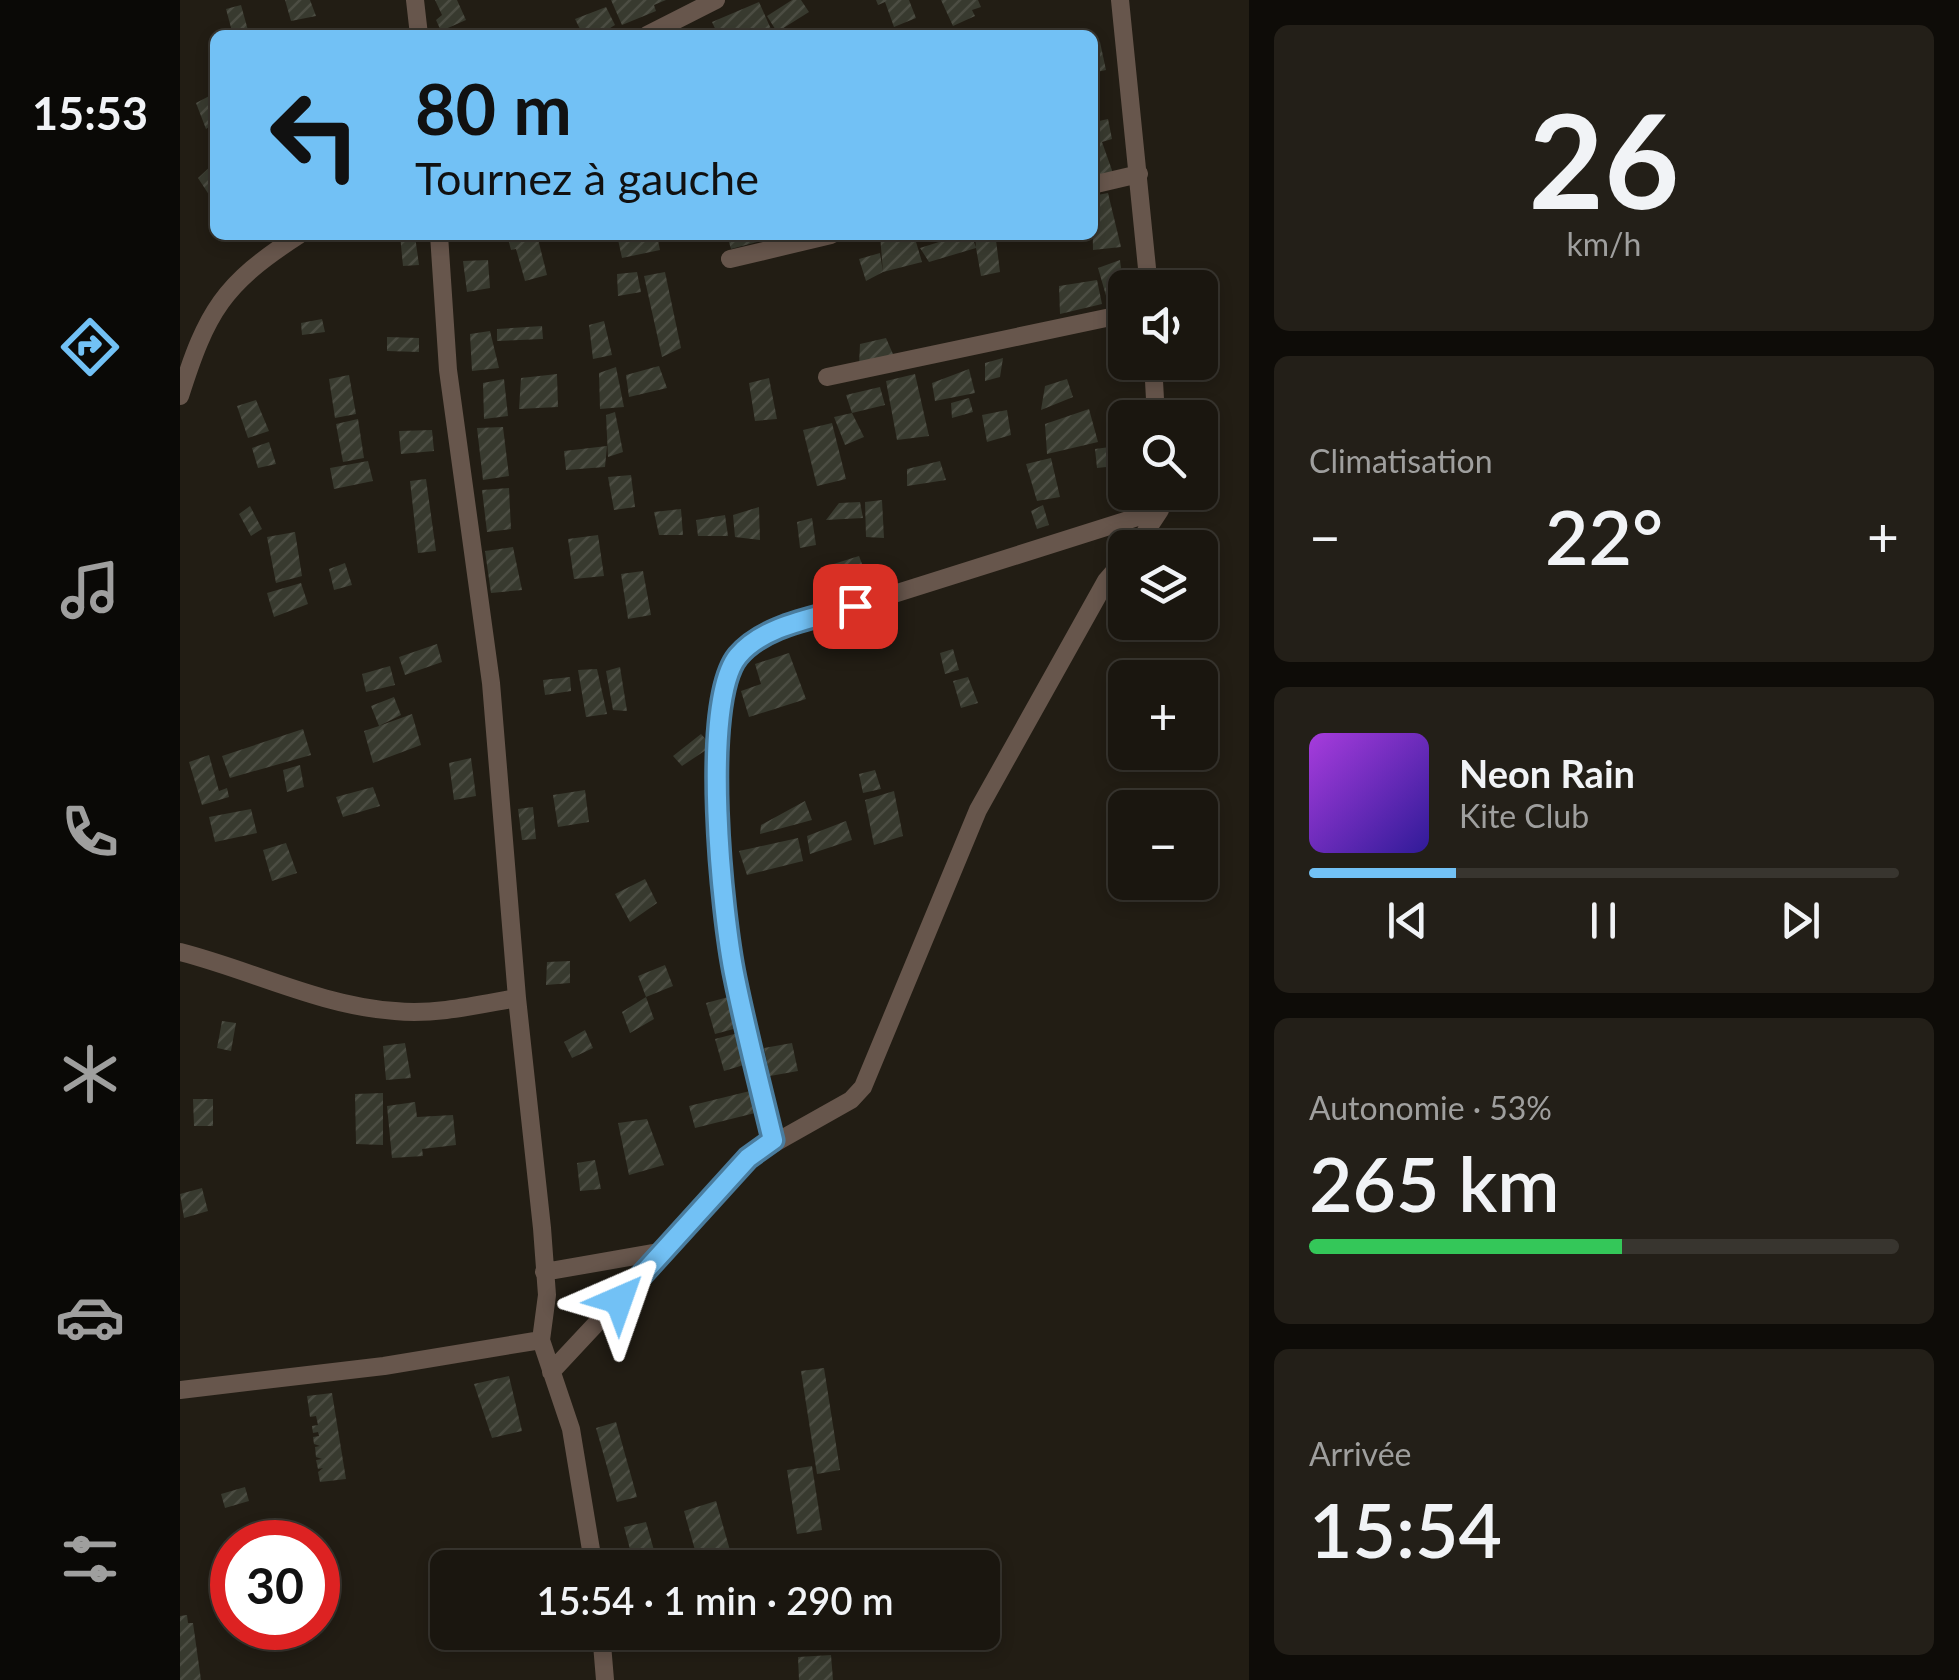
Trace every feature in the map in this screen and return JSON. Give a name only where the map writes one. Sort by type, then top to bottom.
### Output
[{"type":"street","points":[[416,0],[419,30]]},
{"type":"street","points":[[657,30],[716,0]]},
{"type":"street","points":[[1120,0],[1147,270]]},
{"type":"street","points":[[1098,184],[1139,174]]},
{"type":"street","points":[[180,396],[210,313],[231,285],[292,240]]},
{"type":"street","points":[[439,240],[448,370],[491,683],[547,1295],[541,1340],[571,1429],[591,1550]]},
{"type":"street","points":[[730,259],[810,240]]},
{"type":"street","points":[[827,377],[1108,318]]},
{"type":"street","points":[[773,1140],[734,974],[722,871],[718,760],[722,686],[735,660],[764,634],[1132,510]]},
{"type":"street","points":[[551,1372],[748,1158],[773,1140],[851,1100],[863,1086],[978,810],[1108,579]]},
{"type":"street","points":[[180,952],[321,997],[393,1012],[432,1012],[517,998]]},
{"type":"street","points":[[544,1272],[664,1251]]},
{"type":"street","points":[[180,1390],[384,1366],[541,1340]]},
{"type":"street","points":[[602,1650],[605,1680]]},
{"type":"building","points":[[285,0],[310,0],[316,16],[291,21]]},
{"type":"building","points":[[435,0],[457,0],[466,20],[441,30],[436,20],[442,15]]},
{"type":"building","points":[[611,0],[666,0],[654,5],[656,11],[622,25]]},
{"type":"building","points":[[792,0],[801,0],[809,12],[780,30],[776,30],[767,16]]},
{"type":"building","points":[[876,0],[909,0],[916,18],[894,27],[885,2],[878,5]]},
{"type":"building","points":[[941,0],[978,0],[981,7],[972,10],[975,16],[953,26]]},
{"type":"building","points":[[759,2],[771,29],[716,30],[712,22]]},
{"type":"building","points":[[241,5],[248,30],[232,30],[226,9]]},
{"type":"building","points":[[606,7],[615,25],[607,30],[580,30],[575,19]]},
{"type":"building","points":[[1098,42],[1106,70],[1098,72]]},
{"type":"building","points":[[210,96],[210,126],[206,129],[196,103]]},
{"type":"building","points":[[1098,116],[1099,121],[1108,119],[1112,139],[1102,142],[1114,176],[1098,179]]},
{"type":"building","points":[[210,167],[210,196],[198,178]]},
{"type":"building","points":[[1108,193],[1121,247],[1093,250],[1093,240],[1098,240],[1098,195]]},
{"type":"building","points":[[400,240],[416,240],[419,265],[403,266]]},
{"type":"building","points":[[508,240],[538,240],[547,275],[525,281],[516,249],[511,250]]},
{"type":"building","points":[[618,240],[658,240],[660,250],[622,258]]},
{"type":"building","points":[[728,240],[756,240],[757,242],[731,249]]},
{"type":"building","points":[[880,240],[915,240],[922,262],[883,272]]},
{"type":"building","points":[[945,240],[973,240],[976,247],[975,240],[996,240],[1000,272],[981,276],[976,248],[929,262],[920,248]]},
{"type":"building","points":[[880,253],[883,272],[866,281],[859,259]]},
{"type":"building","points":[[488,260],[490,288],[467,292],[463,261]]},
{"type":"building","points":[[1120,260],[1121,270],[1108,270],[1108,303],[1098,268]]},
{"type":"building","points":[[637,272],[641,292],[618,296],[617,274]]},
{"type":"building","points":[[665,272],[681,348],[662,357],[644,276]]},
{"type":"building","points":[[1097,280],[1102,304],[1060,314],[1059,286]]},
{"type":"building","points":[[322,319],[325,332],[302,335],[301,323]]},
{"type":"building","points":[[604,321],[612,355],[593,359],[589,325]]},
{"type":"building","points":[[542,326],[543,339],[497,341],[497,329]]},
{"type":"building","points":[[490,331],[499,368],[472,371],[470,334]]},
{"type":"building","points":[[387,337],[419,338],[419,352],[387,351]]},
{"type":"building","points":[[886,338],[896,361],[859,365],[860,344]]},
{"type":"building","points":[[1003,358],[1000,377],[985,381],[985,363]]},
{"type":"building","points":[[659,366],[667,388],[629,397],[626,375]]},
{"type":"building","points":[[616,367],[624,407],[600,409],[599,373]]},
{"type":"building","points":[[969,369],[975,393],[935,401],[932,383]]},
{"type":"building","points":[[557,374],[558,407],[519,409],[521,378]]},
{"type":"building","points":[[915,374],[929,436],[897,440],[886,381]]},
{"type":"building","points":[[349,375],[356,414],[335,418],[329,379]]},
{"type":"building","points":[[769,378],[777,419],[755,421],[749,383]]},
{"type":"building","points":[[504,379],[508,416],[484,419],[483,383]]},
{"type":"building","points":[[1067,379],[1073,397],[1041,410],[1045,386]]},
{"type":"building","points":[[880,387],[885,405],[852,413],[846,395]]},
{"type":"building","points":[[969,398],[973,412],[952,418],[951,403]]},
{"type":"building","points":[[256,400],[269,431],[248,438],[237,406]]},
{"type":"building","points":[[1089,409],[1098,442],[1047,454],[1045,424]]},
{"type":"building","points":[[1007,410],[1011,435],[987,442],[982,415]]},
{"type":"building","points":[[615,412],[623,452],[608,457],[606,415]]},
{"type":"building","points":[[852,413],[864,437],[845,445],[834,417]]},
{"type":"building","points":[[358,419],[364,458],[343,462],[336,424]]},
{"type":"building","points":[[832,423],[846,479],[817,486],[803,430]]},
{"type":"building","points":[[503,427],[509,476],[483,480],[477,428]]},
{"type":"building","points":[[432,430],[434,451],[401,454],[399,431]]},
{"type":"building","points":[[269,442],[276,464],[258,468],[252,448]]},
{"type":"building","points":[[607,446],[605,467],[566,470],[564,451]]},
{"type":"building","points":[[1108,447],[1108,467],[1097,468],[1095,449]]},
{"type":"building","points":[[1051,458],[1060,497],[1037,501],[1026,464]]},
{"type":"building","points":[[368,461],[373,481],[334,489],[330,468]]},
{"type":"building","points":[[940,461],[946,480],[907,486],[907,469]]},
{"type":"building","points":[[631,475],[635,507],[614,510],[608,477]]},
{"type":"building","points":[[426,479],[436,551],[418,553],[410,481]]},
{"type":"building","points":[[509,488],[511,529],[487,532],[482,490]]},
{"type":"building","points":[[882,500],[884,538],[866,537],[865,502]]},
{"type":"building","points":[[860,502],[863,518],[826,520],[839,503]]},
{"type":"building","points":[[1043,505],[1049,525],[1037,529],[1031,511]]},
{"type":"building","points":[[250,506],[262,529],[251,536],[239,514]]},
{"type":"building","points":[[759,507],[760,540],[735,537],[733,515]]},
{"type":"building","points":[[681,509],[683,535],[659,535],[654,512]]},
{"type":"building","points":[[725,515],[728,536],[698,536],[696,520]]},
{"type":"building","points":[[812,518],[816,545],[800,548],[797,522]]},
{"type":"building","points":[[295,532],[302,576],[276,583],[267,537]]},
{"type":"building","points":[[598,535],[604,576],[574,579],[568,539]]},
{"type":"building","points":[[513,547],[522,590],[491,593],[485,551]]},
{"type":"building","points":[[859,556],[869,582],[831,598],[824,567]]},
{"type":"building","points":[[345,563],[352,585],[334,590],[329,569]]},
{"type":"building","points":[[643,571],[651,615],[628,619],[621,574]]},
{"type":"building","points":[[301,583],[308,604],[274,617],[267,593]]},
{"type":"building","points":[[437,644],[442,662],[405,675],[399,657]]},
{"type":"building","points":[[953,649],[959,670],[945,674],[940,653]]},
{"type":"building","points":[[789,653],[806,699],[749,717],[741,691],[761,684],[755,664]]},
{"type":"building","points":[[390,666],[395,685],[366,692],[362,674]]},
{"type":"building","points":[[620,667],[627,711],[613,710],[606,671]]},
{"type":"building","points":[[597,669],[607,714],[586,717],[578,670]]},
{"type":"building","points":[[570,677],[571,691],[545,695],[543,680]]},
{"type":"building","points":[[968,677],[978,703],[961,708],[953,681]]},
{"type":"building","points":[[394,697],[401,715],[379,726],[371,706]]},
{"type":"building","points":[[412,714],[421,745],[373,763],[364,731]]},
{"type":"building","points":[[303,729],[311,755],[230,778],[222,756]]},
{"type":"building","points":[[701,734],[712,746],[682,766],[673,756]]},
{"type":"building","points":[[209,755],[219,791],[227,788],[229,797],[202,805],[189,762]]},
{"type":"building","points":[[471,758],[476,796],[454,800],[449,763]]},
{"type":"building","points":[[300,765],[304,787],[287,792],[283,770]]},
{"type":"building","points":[[875,770],[881,789],[863,793],[859,774]]},
{"type":"building","points":[[373,787],[380,806],[343,817],[336,797]]},
{"type":"building","points":[[585,790],[589,822],[558,827],[553,795]]},
{"type":"building","points":[[894,791],[903,836],[874,845],[865,800]]},
{"type":"building","points":[[805,801],[812,820],[760,834],[761,825]]},
{"type":"building","points":[[533,807],[536,839],[522,840],[518,809]]},
{"type":"building","points":[[251,809],[257,833],[215,842],[209,817]]},
{"type":"building","points":[[846,821],[852,840],[810,854],[807,836]]},
{"type":"building","points":[[798,838],[803,861],[747,875],[739,851]]},
{"type":"building","points":[[286,843],[297,873],[272,881],[263,850]]},
{"type":"building","points":[[645,879],[657,903],[630,922],[615,894]]},
{"type":"building","points":[[570,961],[570,983],[546,985],[547,962]]},
{"type":"building","points":[[665,965],[673,986],[646,997],[638,976]]},
{"type":"building","points":[[732,996],[741,1027],[715,1034],[706,1003]]},
{"type":"building","points":[[646,997],[654,1019],[630,1033],[622,1012]]},
{"type":"building","points":[[222,1021],[236,1023],[231,1051],[217,1048]]},
{"type":"building","points":[[585,1030],[593,1048],[572,1058],[564,1042]]},
{"type":"building","points":[[738,1033],[747,1064],[724,1071],[715,1039]]},
{"type":"building","points":[[405,1043],[411,1078],[386,1080],[383,1046]]},
{"type":"building","points":[[792,1043],[798,1071],[770,1076],[764,1048]]},
{"type":"building","points":[[754,1090],[759,1112],[695,1128],[689,1106]]},
{"type":"building","points":[[383,1093],[383,1145],[356,1144],[355,1094]]},
{"type":"building","points":[[193,1099],[213,1099],[213,1126],[194,1126]]},
{"type":"building","points":[[415,1102],[417,1117],[453,1115],[456,1145],[422,1149],[423,1156],[392,1158],[387,1106]]},
{"type":"building","points":[[647,1119],[664,1165],[629,1175],[618,1123]]},
{"type":"building","points":[[595,1160],[601,1189],[580,1191],[577,1163]]},
{"type":"building","points":[[202,1188],[208,1211],[184,1218],[180,1194]]},
{"type":"building","points":[[824,1368],[840,1470],[817,1474],[801,1371]]},
{"type":"building","points":[[509,1376],[522,1431],[492,1438],[474,1384]]},
{"type":"building","points":[[332,1393],[346,1479],[320,1482],[318,1472],[323,1468],[318,1469],[316,1460],[322,1459],[316,1457],[315,1447],[320,1446],[314,1444],[313,1437],[319,1436],[318,1432],[313,1433],[312,1426],[318,1425],[316,1416],[310,1417],[307,1396]]},
{"type":"building","points":[[616,1422],[637,1497],[617,1502],[596,1428]]},
{"type":"building","points":[[812,1466],[822,1530],[797,1534],[787,1470]]},
{"type":"building","points":[[245,1487],[249,1501],[225,1508],[221,1494]]},
{"type":"building","points":[[716,1501],[730,1550],[695,1550],[684,1511]]},
{"type":"building","points":[[646,1522],[654,1550],[630,1550],[624,1527]]},
{"type":"building","points":[[187,1615],[188,1623],[193,1623],[201,1680],[180,1680],[180,1616]]},
{"type":"building","points":[[831,1655],[833,1680],[799,1680],[798,1657]]},
{"type":"route","points":[[619,1300],[748,1158],[773,1140],[734,974],[722,871],[718,760],[722,686],[735,660],[764,634],[855,606]]}]
